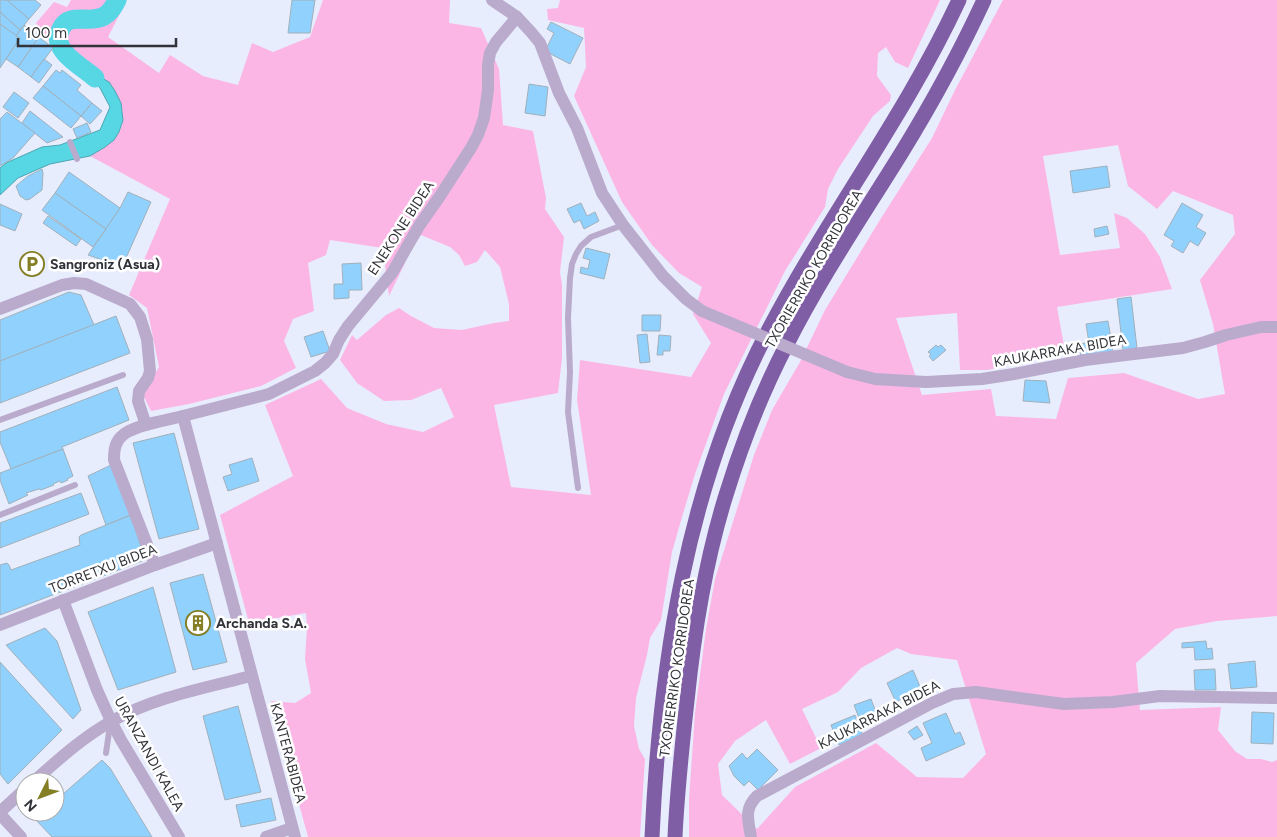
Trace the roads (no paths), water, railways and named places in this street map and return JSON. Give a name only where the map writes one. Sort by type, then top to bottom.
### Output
[{"type":"highway","name":"TXORIERRIKO KORRIDOREA","points":[[652,837],[659,740],[671,641],[693,528],[714,458],[746,377],[772,324],[921,74],[959,0]]},
{"type":"highway","name":"TXORIERRIKO KORRIDOREA","points":[[675,837],[682,742],[702,592],[725,497],[748,432],[767,386],[818,287],[904,149],[941,85],[984,0]]},
{"type":"street","points":[[492,0],[517,17],[532,32],[540,44],[559,93],[577,128],[602,193],[623,225]]},
{"type":"street","name":"ENEKONE BIDEA","points":[[155,565],[114,460],[116,445],[122,435],[132,429],[269,394],[315,371],[325,363],[348,326],[392,274],[419,226],[478,135],[484,118],[490,53],[496,42],[517,17]]},
{"type":"street","name":"KAUKARRAKA BIDEA","points":[[623,225],[663,276],[686,299],[702,311],[846,372],[875,379],[926,382],[982,379],[1085,360],[1183,348],[1226,335],[1262,327],[1277,327]]},
{"type":"street","points":[[0,309],[62,285],[74,283],[86,284],[130,304],[140,317],[147,339],[150,371],[148,378],[139,391],[138,401],[146,426]]},
{"type":"street","name":"KANTERABIDEA","points":[[183,416],[294,832]]},
{"type":"street","name":"TORRETXU BIDEA","points":[[0,625],[217,543]]},
{"type":"street","name":"URANZANDI KALEA","points":[[63,600],[97,690],[111,721],[179,837]]},
{"type":"street","points":[[44,772],[72,748],[111,721],[144,706],[252,676]]},
{"type":"street","name":"KAUKARRAKA BIDEA","points":[[751,837],[748,810],[751,802],[758,796],[932,703],[953,694],[976,692],[1064,704],[1113,702],[1160,696],[1277,698]]},
{"type":"street","points":[[15,799],[0,813],[21,837]]},
{"type":"street","points":[[266,837],[294,832]]},
{"type":"lane","points":[[70,142],[77,159]]},
{"type":"lane","points":[[578,488],[568,412],[570,372],[568,318],[572,264],[576,254],[591,237],[623,225]]},
{"type":"lane","points":[[0,420],[124,375]]},
{"type":"lane","points":[[0,515],[75,485]]},
{"type":"lane","points":[[106,753],[111,721]]},
{"type":"water","points":[[75,63],[109,82],[115,91],[121,103],[123,120],[119,132],[114,140],[90,156],[50,164],[18,178],[0,195],[0,168],[6,163],[42,147],[60,145],[100,130],[110,107],[100,88]]},
{"type":"waterway","points":[[95,78],[64,52],[58,38],[64,24],[77,19],[100,18],[111,10],[117,0]]},
{"type":"place","name":"Sangroniz (Asua)","points":[[32,264]]},
{"type":"place","name":"Archanda S.A.","points":[[198,623]]}]
